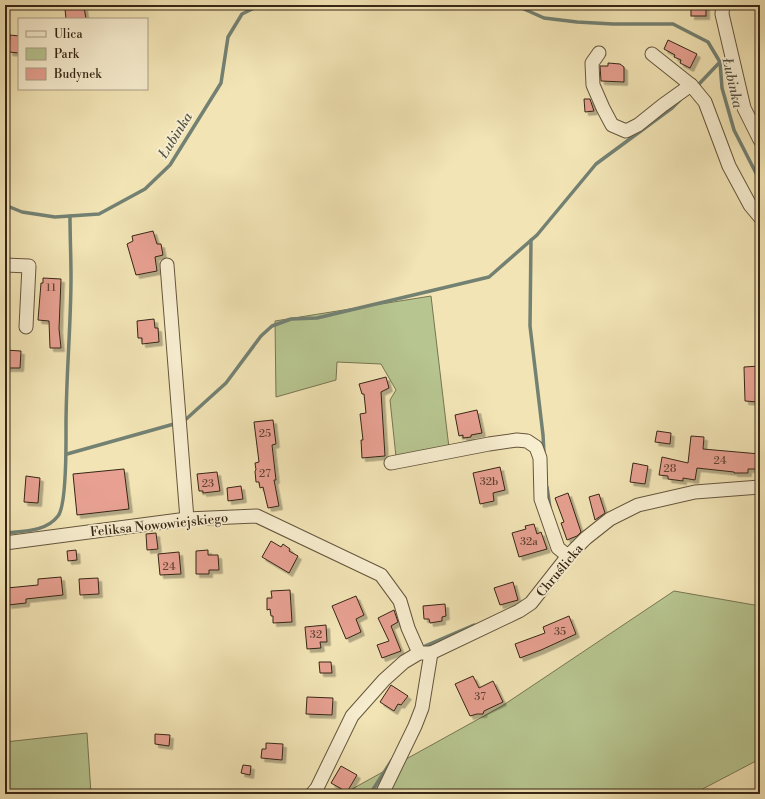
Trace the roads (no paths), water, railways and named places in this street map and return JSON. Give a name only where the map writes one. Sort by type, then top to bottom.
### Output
[{"type":"street","points":[[723,5],[722,14],[744,108],[760,140]]},
{"type":"street","points":[[599,53],[592,63],[593,85],[612,124],[626,131],[638,125],[690,85]]},
{"type":"street","points":[[652,54],[690,85],[705,102],[729,166],[750,205],[760,218]]},
{"type":"street","points":[[5,265],[29,266],[26,327]]},
{"type":"street","points":[[166,265],[187,519]]},
{"type":"street","points":[[391,463],[489,444],[517,440],[527,441],[536,446],[540,458],[541,499],[558,548],[568,556]]},
{"type":"street","name":"Chruślicka","points":[[312,794],[317,788],[352,716],[384,680],[404,662],[519,611],[531,603],[568,556],[586,538],[610,519],[638,505],[695,492],[760,487]]},
{"type":"street","name":"Feliksa Nowowiejskiego","points":[[5,543],[187,519],[257,516],[381,575],[400,601],[408,628],[425,653]]},
{"type":"street","points":[[382,794],[415,726],[422,708],[425,653]]},
{"type":"waterway","name":"Łubinka","points":[[5,205],[22,212],[55,217],[99,214],[145,189],[170,165],[221,83],[228,37],[242,14],[260,5]]},
{"type":"waterway","name":"Łubinka","points":[[515,5],[544,18],[577,22],[613,24],[673,24],[708,42],[720,62],[722,88],[734,130],[760,181]]},
{"type":"waterway","points":[[699,84],[720,62]]},
{"type":"waterway","points":[[184,421],[226,383],[261,336],[272,326],[291,319],[317,318],[489,277],[537,235],[596,164],[672,108],[680,100]]},
{"type":"waterway","points":[[5,533],[41,528],[53,521],[61,510],[65,473],[71,295],[70,216]]},
{"type":"waterway","points":[[531,240],[530,326],[544,453]]},
{"type":"waterway","points":[[67,454],[174,424]]},
{"type":"waterway","points":[[547,487],[550,508]]},
{"type":"waterway","points":[[425,646],[474,625]]},
{"type":"waterway","points":[[370,794],[392,760]]}]
